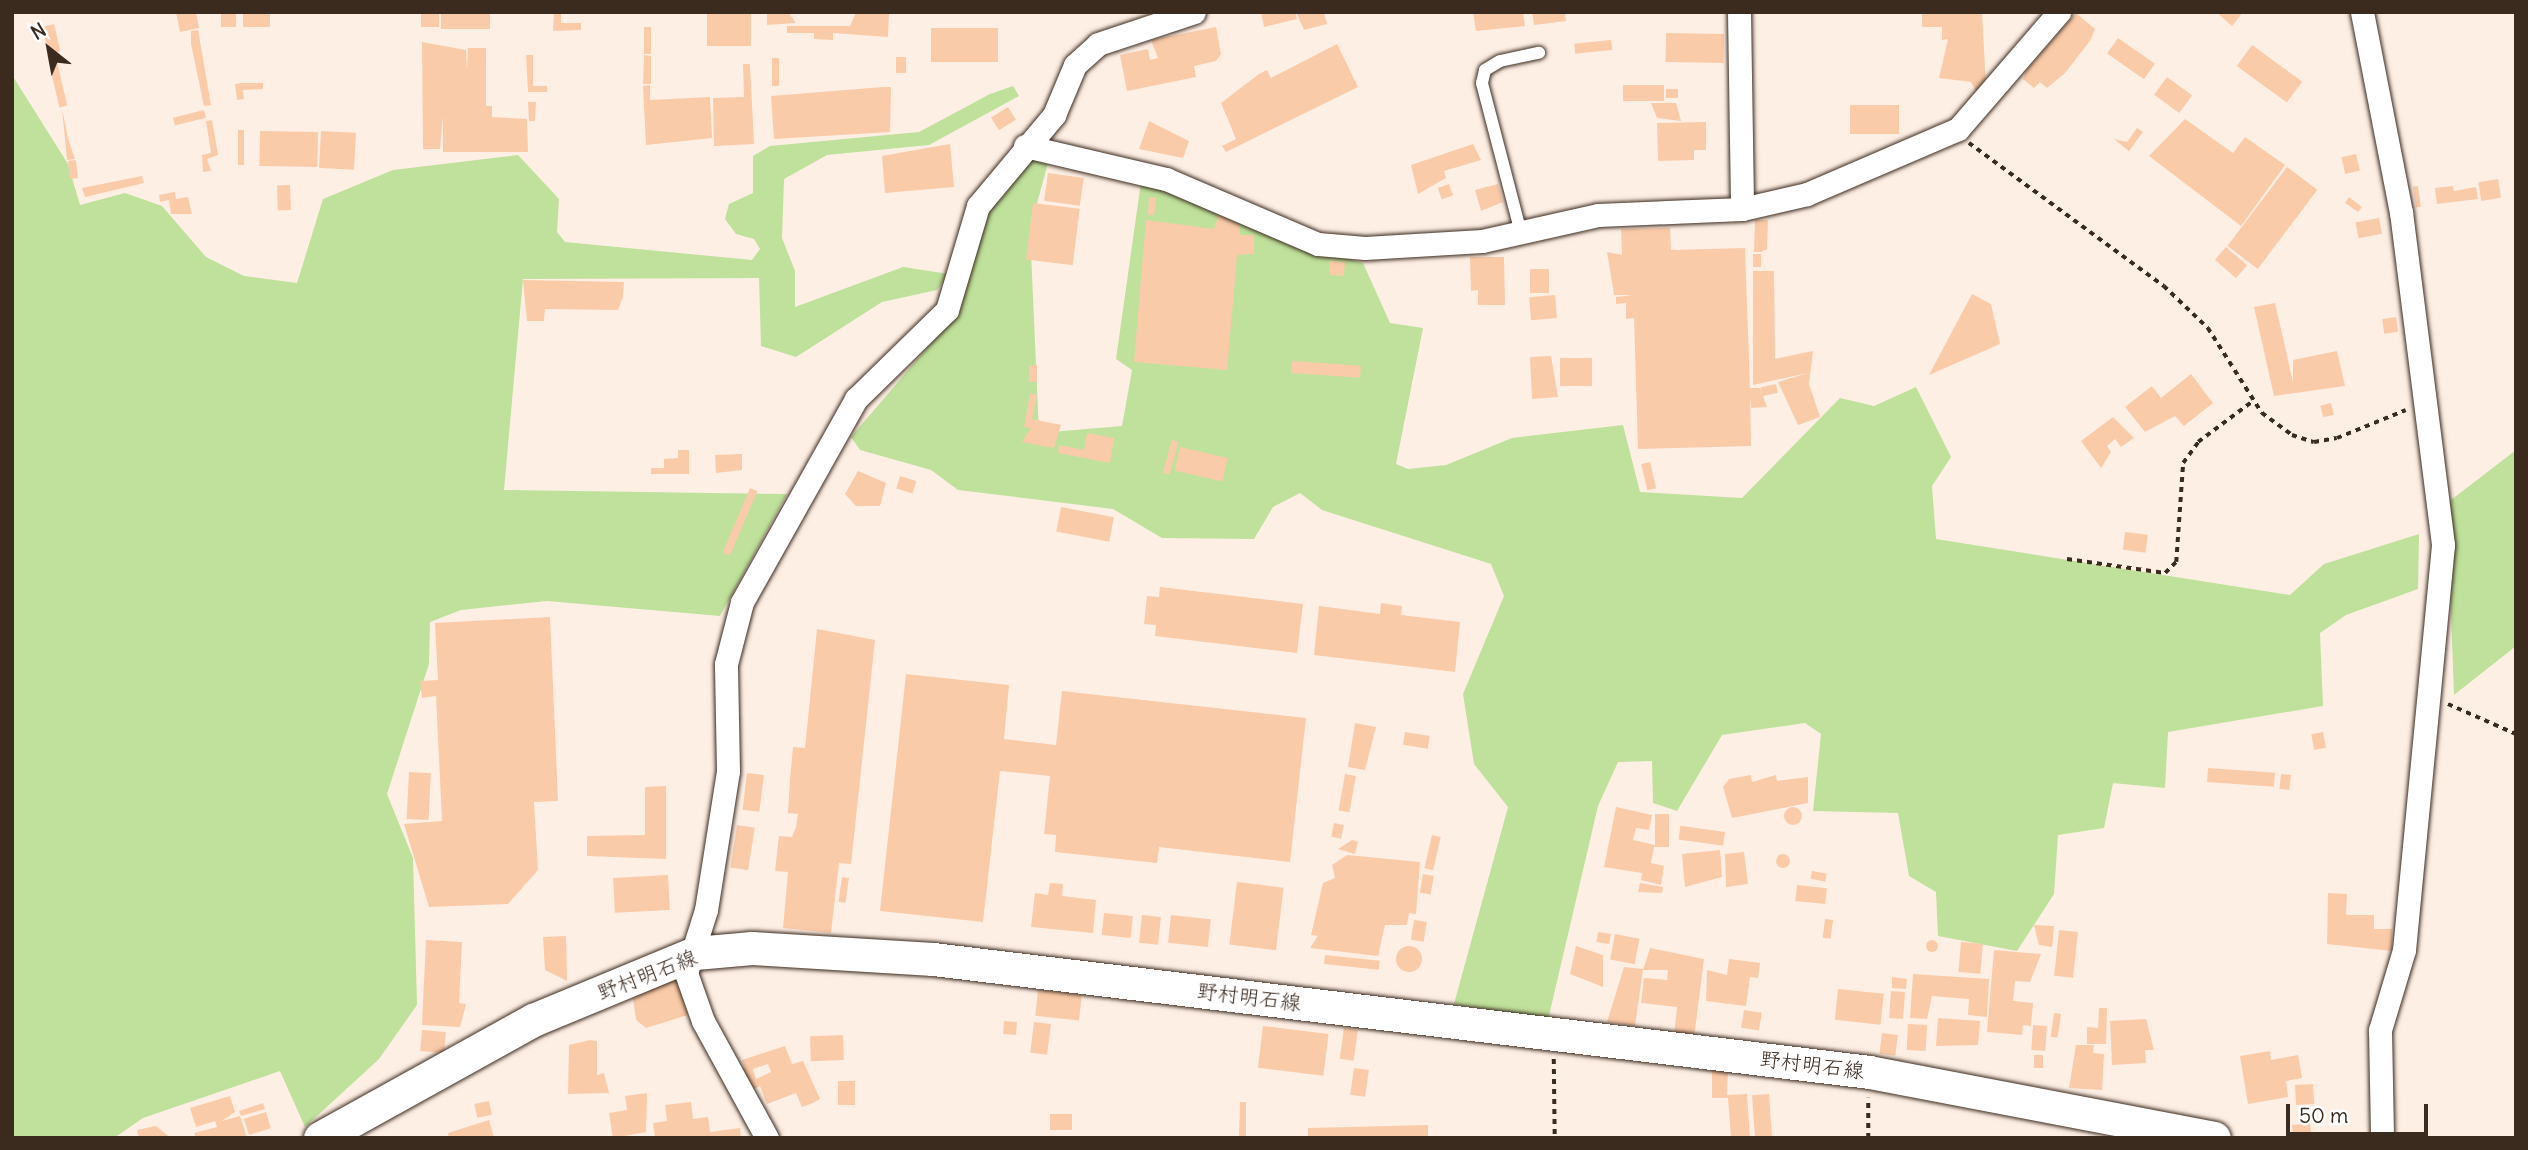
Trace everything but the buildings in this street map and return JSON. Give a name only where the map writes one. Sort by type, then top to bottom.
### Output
[{"type":"main road","name":"野村明石線","points":[[320,1138],[534,1020],[695,953],[751,948],[933,959],[1868,1072],[2194,1136]]},
{"type":"street","points":[[767,1138],[703,1021],[686,973],[695,953],[728,771],[726,664],[742,602],[856,399],[947,310],[978,206],[1025,146],[1054,116],[1075,65],[1098,44],[1194,12]]},
{"type":"street","points":[[1739,12],[1742,209]]},
{"type":"street","points":[[1025,146],[1166,179],[1318,244],[1379,247],[1521,233],[1598,215],[1742,209],[1807,194],[1958,129],[2059,12]]},
{"type":"street","points":[[2362,12],[2401,212],[2420,402],[2443,545],[2404,950],[2380,1030],[2382,1138]]},
{"type":"lane","points":[[1521,233],[1482,83],[1485,70],[1500,61],[1539,53]]},
{"type":"path","points":[[1958,129],[1979,156],[2164,286],[2208,328],[2253,401],[2292,435],[2314,442],[2364,432],[2420,402]]},
{"type":"path","points":[[2067,559],[2165,573],[2176,562],[2183,463],[2198,442],[2253,401]]},
{"type":"path","points":[[2428,695],[2516,734]]},
{"type":"path","points":[[1554,1032],[1555,1138]]},
{"type":"path","points":[[1868,1072],[1868,1138]]},
{"type":"green space","points":[[12,75],[68,164],[80,205],[125,193],[162,206],[206,257],[244,276],[297,283],[323,199],[393,170],[518,155],[559,199],[557,232],[565,242],[752,260],[760,249],[754,239],[736,234],[725,219],[729,204],[753,193],[753,156],[770,146],[919,132],[990,94],[1013,86],[1019,96],[929,145],[827,155],[784,179],[782,238],[795,271],[795,307],[903,267],[949,274],[937,290],[882,302],[796,357],[761,346],[759,278],[523,279],[504,490],[787,494],[720,616],[547,601],[461,610],[430,622],[429,664],[387,794],[413,858],[417,1005],[379,1059],[305,1127],[280,1071],[143,1118],[114,1138],[12,1138]]},
{"type":"green space","points":[[1025,150],[1048,163],[1030,229],[1039,433],[1122,426],[1132,370],[1116,359],[1141,182],[1162,183],[1300,246],[1363,263],[1390,323],[1423,328],[1396,464],[1408,469],[1446,465],[1512,438],[1623,425],[1640,492],[1742,498],[1840,398],[1874,406],[1916,387],[1951,457],[1932,486],[1936,539],[2290,595],[2324,564],[2419,534],[2418,589],[2346,615],[2320,633],[2323,706],[2168,732],[2165,788],[2113,783],[2104,828],[2058,835],[2054,894],[2017,951],[1938,936],[1936,892],[1909,876],[1898,813],[1813,811],[1821,734],[1805,723],[1722,735],[1677,811],[1653,803],[1652,761],[1618,762],[1598,806],[1548,1020],[1454,1004],[1508,807],[1474,764],[1463,694],[1504,596],[1491,564],[1322,510],[1300,493],[1273,507],[1254,539],[1162,538],[1113,509],[958,490],[931,470],[860,450],[851,437],[956,314],[990,198]]},
{"type":"green space","points":[[2516,450],[2516,646],[2454,695],[2447,503]]}]
